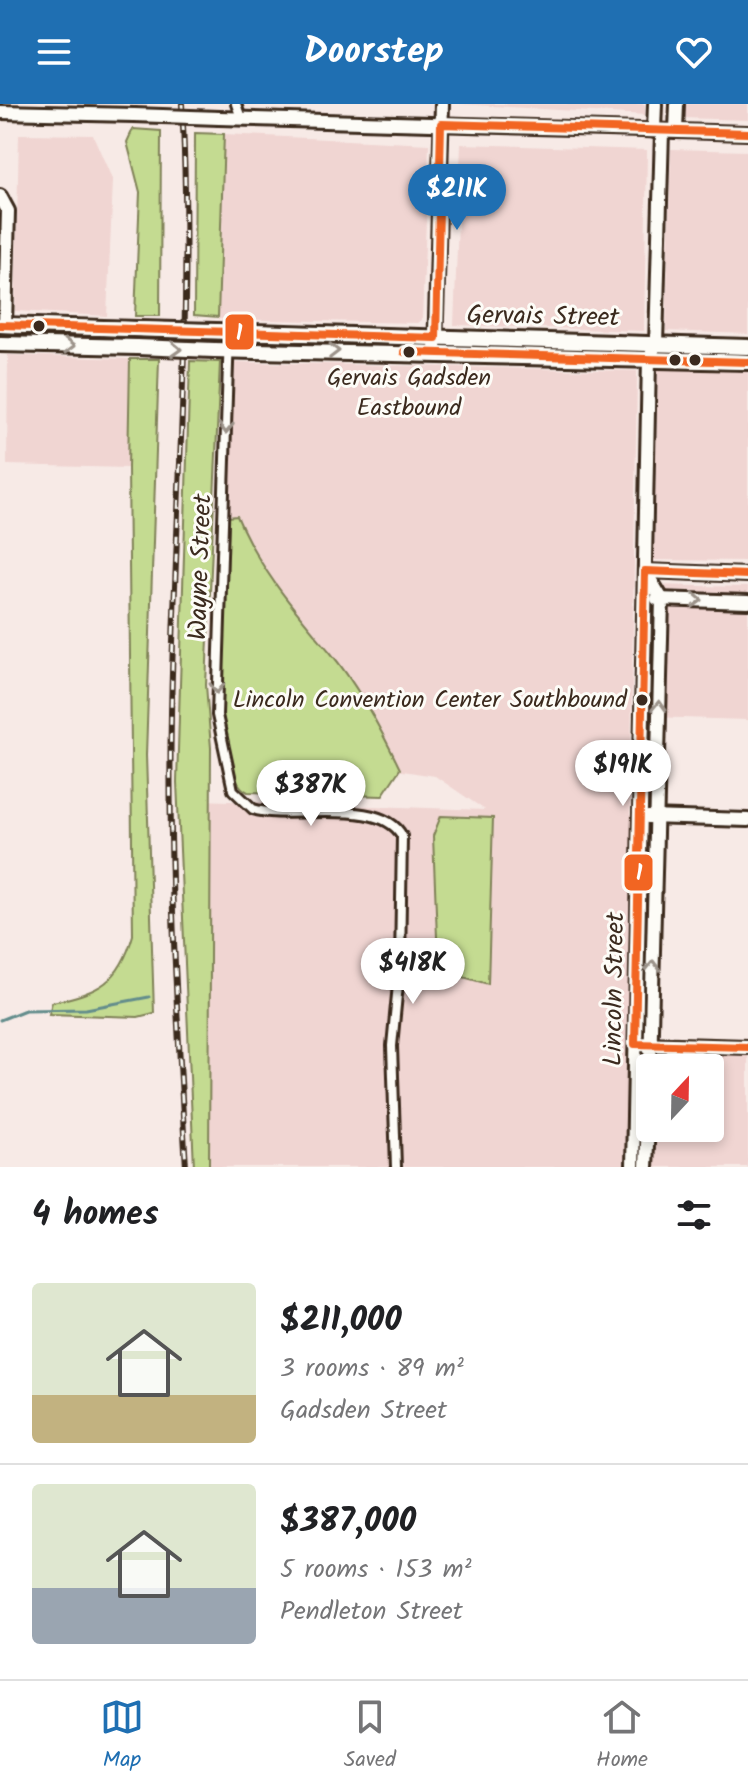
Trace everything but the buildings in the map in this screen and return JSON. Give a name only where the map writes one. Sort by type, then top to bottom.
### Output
[{"type":"main road","name":"Gervais Street","points":[[2,329],[41,326],[222,332],[649,359],[748,362]]},
{"type":"main road","name":"Gervais Street","points":[[0,344],[221,350],[656,344],[748,347]]},
{"type":"street","points":[[236,104],[241,118]]},
{"type":"street","points":[[436,346],[442,104]]},
{"type":"street","name":"Lincoln Street","points":[[633,1167],[649,359],[656,344],[658,131],[655,104]]},
{"type":"street","points":[[676,131],[677,104]]},
{"type":"street","points":[[0,112],[748,133]]},
{"type":"street","points":[[0,196],[8,211],[2,329]]},
{"type":"street","name":"Wayne Street","points":[[222,332],[217,702],[222,749],[232,787],[240,800],[259,811],[318,812],[383,819],[397,828],[404,844],[399,979],[392,1046],[396,1167]]},
{"type":"street","points":[[645,571],[748,575]]},
{"type":"street","points":[[645,571],[662,599]]},
{"type":"street","points":[[646,599],[748,602]]},
{"type":"street","name":"Lincoln Street","points":[[651,1054],[662,599]]},
{"type":"street","points":[[641,816],[748,820]]},
{"type":"street","points":[[635,1044],[748,1047]]},
{"type":"street","name":"Lincoln Street","points":[[646,1167],[647,1142]]},
{"type":"shaded area","points":[[458,104],[645,104],[645,115]]},
{"type":"shaded area","points":[[681,104],[748,104],[748,120],[681,118]]},
{"type":"shaded area","points":[[19,134],[93,135],[113,181],[107,316],[15,311]]},
{"type":"shaded area","points":[[224,134],[429,144],[422,320],[417,323],[218,319]]},
{"type":"shaded area","points":[[461,144],[647,150],[644,331],[454,325]]},
{"type":"shaded area","points":[[671,149],[748,151],[748,334],[666,331]]},
{"type":"shaded area","points":[[8,355],[130,359],[128,468],[7,465]]},
{"type":"shaded area","points":[[235,362],[637,371],[630,815],[647,816],[644,1044],[748,1047],[748,1167],[208,1167],[200,800],[485,810],[435,776],[396,770],[242,537],[228,509]]},
{"type":"shaded area","points":[[658,368],[748,372],[748,561],[654,560]]},
{"type":"shaded area","points":[[650,585],[748,587],[748,720],[648,717]]},
{"type":"green space","points":[[133,129],[161,131],[160,316],[135,316],[140,192],[127,142]]},
{"type":"green space","points":[[195,133],[224,134],[218,317],[194,315]]},
{"type":"green space","points":[[130,359],[159,359],[146,755],[154,1013],[138,1017],[49,1014],[52,1002],[83,994],[105,983],[121,964],[133,935],[128,468]]},
{"type":"green space","points":[[190,361],[220,362],[206,685],[211,748],[209,1167],[194,1167],[177,782]]},
{"type":"green space","points":[[237,516],[267,571],[350,679],[385,739],[400,769],[382,796],[248,792],[235,777],[226,748],[221,665],[228,517]]},
{"type":"green space","points":[[441,816],[493,818],[488,984],[449,973],[438,963],[433,836]]},
{"type":"waterway","points":[[0,1020],[25,1010],[86,1009],[149,997]]},
{"type":"railway","points":[[182,104],[184,333],[170,771],[174,941],[186,1167]]},
{"type":"transit line","name":"1","points":[[0,325],[436,338],[441,124],[748,133]]},
{"type":"transit line","name":"1","points":[[404,352],[748,362]]},
{"type":"transit line","name":"1","points":[[748,575],[645,571],[635,1044],[748,1047]]},
{"type":"place","name":"Gervais Gadsden Eastbound","points":[[409,352]]},
{"type":"place","name":"Lincoln Convention Center Southbound","points":[[642,700]]}]
